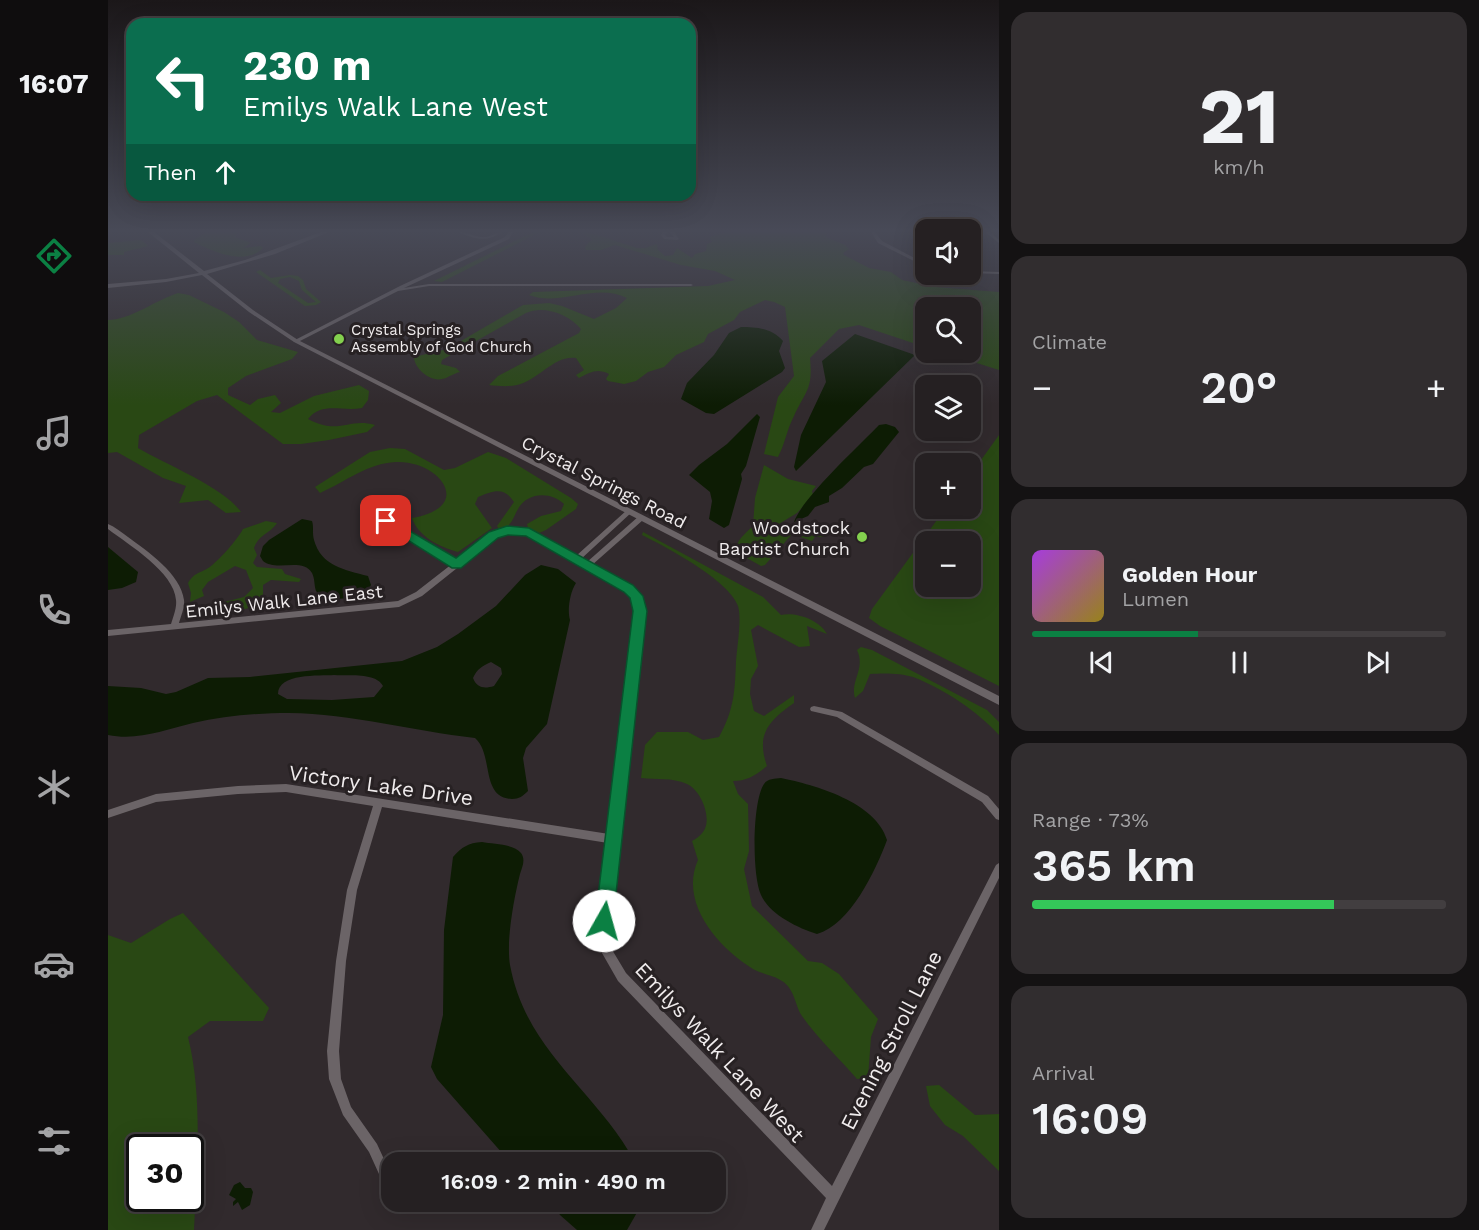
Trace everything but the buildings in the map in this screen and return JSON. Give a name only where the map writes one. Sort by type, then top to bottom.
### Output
[{"type":"street","name":"Crystal Springs Road","points":[[224,289],[251,311],[296,341],[999,702]]},
{"type":"street","points":[[296,341],[403,289]]},
{"type":"street","points":[[577,559],[629,512]]},
{"type":"street","points":[[588,566],[641,518]]},
{"type":"street","points":[[386,521],[457,564]]},
{"type":"street","points":[[108,526],[167,573],[176,584],[180,600],[174,627]]},
{"type":"street","name":"Emilys Walk Lane East","points":[[108,633],[399,604],[419,594],[494,535],[516,530],[529,532],[577,559]]},
{"type":"street","name":"Emilys Walk Lane West","points":[[577,559],[628,588],[637,596],[640,611],[604,921],[606,949],[622,977],[834,1197]]},
{"type":"street","points":[[814,709],[839,714],[985,799],[999,816]]},
{"type":"street","name":"Victory Lake Drive","points":[[108,814],[156,798],[247,789],[286,788],[614,839]]},
{"type":"street","points":[[380,802],[352,890],[341,961],[333,1051],[334,1080],[347,1111],[373,1148],[381,1166]]},
{"type":"street","name":"Evening Stroll Lane","points":[[817,1230],[999,868]]},
{"type":"green space","points":[[281,289],[288,289],[308,303],[316,302],[302,289],[306,289],[321,302],[305,306]]},
{"type":"green space","points":[[609,289],[966,289],[999,292],[999,370],[977,363],[981,363],[981,297],[915,297],[915,344],[859,325],[839,329],[810,358],[808,389],[778,457],[764,454],[778,397],[794,376],[785,307],[774,302],[765,300],[740,312],[734,320],[708,334],[704,342],[676,355],[664,367],[648,372],[636,381],[624,384],[608,381],[606,379],[609,374],[601,371],[579,378],[576,375],[584,370],[576,358],[568,358],[517,385],[489,385],[498,376],[579,333],[581,329],[563,315],[540,310],[526,313],[442,360],[441,364],[456,368],[460,372],[437,379],[428,376],[417,366],[414,357],[447,349],[523,305],[549,303],[594,319],[616,308],[627,298],[603,292],[553,298],[529,295],[533,292]]},
{"type":"green space","points":[[178,293],[189,295],[224,312],[239,322],[257,340],[298,352],[292,359],[246,376],[228,388],[228,395],[250,405],[258,399],[275,395],[281,403],[271,412],[280,413],[314,396],[359,385],[369,391],[368,400],[362,408],[320,410],[308,419],[328,426],[358,423],[375,425],[367,432],[329,440],[283,444],[217,395],[197,401],[139,435],[138,448],[208,485],[233,503],[241,512],[226,513],[208,500],[179,503],[186,486],[163,478],[117,452],[108,453],[108,320],[125,317]]},
{"type":"green space","points":[[999,435],[999,686],[880,626],[869,618],[872,609],[915,550],[915,597],[981,597],[981,531],[929,531],[938,519],[981,519],[981,460]]},
{"type":"green space","points":[[390,448],[405,449],[444,470],[455,468],[488,452],[506,458],[578,504],[576,509],[539,533],[528,528],[527,524],[541,516],[561,511],[564,504],[559,500],[546,495],[527,499],[508,526],[499,529],[497,526],[514,502],[506,494],[498,491],[478,497],[475,504],[492,528],[458,552],[430,540],[419,530],[412,518],[431,512],[443,504],[446,495],[444,485],[426,468],[412,463],[386,463],[366,469],[320,493],[315,487],[370,452]]},
{"type":"green space","points":[[764,465],[788,479],[816,486],[812,491],[813,495],[797,513],[769,530],[769,535],[807,529],[820,532],[825,537],[815,537],[812,541],[792,534],[765,565],[761,566],[736,552],[736,548],[741,538],[753,526],[755,498]]},
{"type":"green space","points":[[266,521],[277,523],[256,543],[254,548],[257,555],[253,563],[257,567],[282,569],[285,574],[301,579],[299,582],[271,580],[263,585],[263,603],[229,613],[193,618],[189,614],[192,610],[244,597],[253,588],[246,570],[235,566],[208,582],[202,590],[204,596],[190,602],[191,593],[188,583],[193,576],[207,569],[219,558],[243,529]]},
{"type":"green space","points":[[643,532],[763,597],[781,615],[807,618],[819,625],[827,634],[807,626],[810,646],[799,647],[758,625],[751,630],[758,666],[751,679],[750,694],[754,711],[764,716],[794,695],[794,703],[777,716],[764,737],[763,746],[767,766],[751,777],[733,781],[738,794],[748,804],[749,851],[744,869],[752,906],[808,961],[822,963],[839,974],[878,1019],[871,1037],[868,1078],[857,1079],[822,1041],[802,1016],[786,984],[775,977],[753,969],[727,949],[715,936],[705,922],[694,892],[693,876],[698,860],[692,841],[703,832],[707,820],[701,798],[692,787],[681,782],[641,778],[645,745],[657,732],[688,732],[703,740],[719,737],[733,700],[740,618],[738,606],[723,586],[696,565],[642,535]]},
{"type":"green space","points":[[861,647],[872,650],[987,710],[999,722],[999,735],[959,702],[913,677],[870,674],[863,691],[855,698],[854,686],[860,663],[857,650]]},
{"type":"green space","points":[[183,913],[269,1008],[263,1021],[210,1021],[188,1037],[196,1084],[197,1134],[126,1134],[126,1212],[195,1212],[194,1230],[108,1230],[108,935],[131,943]]},
{"type":"green space","points":[[939,1085],[975,1115],[999,1114],[999,1171],[963,1136],[945,1125],[930,1106],[926,1086]]},
{"type":"shaded area","points":[[741,327],[769,331],[783,341],[779,351],[785,368],[782,372],[714,414],[706,413],[681,399],[687,383],[714,355],[729,333]]},
{"type":"shaded area","points":[[855,334],[915,355],[796,471],[794,467],[801,435],[826,382],[822,361]]},
{"type":"shaded area","points":[[757,414],[760,417],[746,466],[741,474],[742,479],[729,525],[724,528],[709,519],[712,501],[710,492],[689,475],[727,444]]},
{"type":"shaded area","points":[[886,424],[895,427],[899,432],[873,464],[864,467],[842,488],[829,496],[829,502],[815,507],[808,516],[794,522],[808,499],[832,472],[879,425]]},
{"type":"shaded area","points":[[302,519],[312,521],[313,537],[322,556],[335,566],[368,576],[371,585],[367,590],[353,597],[328,598],[316,591],[313,575],[308,568],[268,564],[263,561],[260,556],[263,546]]},
{"type":"shaded area","points":[[108,547],[138,572],[136,582],[122,588],[108,590]]},
{"type":"shaded area","points":[[541,565],[558,569],[576,583],[571,596],[570,620],[547,724],[526,748],[523,758],[528,791],[519,798],[502,797],[495,791],[481,745],[475,738],[359,720],[313,714],[253,714],[193,723],[140,736],[108,735],[108,686],[141,688],[166,694],[208,678],[250,677],[402,661],[437,647],[458,634],[496,606],[525,575]],"holes":[[[491,662],[501,668],[502,674],[494,686],[481,687],[473,678],[480,668]],[[334,675],[368,677],[383,686],[374,697],[332,700],[287,699],[278,694],[280,687],[292,679]]]},
{"type":"shaded area","points":[[781,778],[810,785],[843,797],[871,815],[881,827],[887,840],[869,881],[851,908],[829,929],[817,934],[778,915],[765,902],[758,886],[755,856],[757,806],[764,784],[772,779]]},
{"type":"shaded area","points":[[473,843],[503,845],[521,853],[523,864],[511,919],[509,944],[510,965],[518,995],[546,1047],[601,1113],[629,1152],[501,1152],[437,1079],[431,1067],[443,1015],[444,930],[453,857]]},
{"type":"shaded area","points":[[240,1182],[245,1188],[251,1188],[253,1192],[250,1205],[242,1210],[238,1202],[233,1206],[236,1199],[229,1195],[234,1185]]},
{"type":"shaded area","points":[[558,1212],[637,1212],[627,1230],[577,1230]]},
{"type":"place","name":"Crystal Springs Assembly of God Church","points":[[339,339]]},
{"type":"place","name":"Woodstock Baptist Church","points":[[862,537]]},
{"type":"route","points":[[386,521],[457,564],[494,535],[516,530],[529,532],[628,588],[637,596],[640,611],[604,921]]}]
